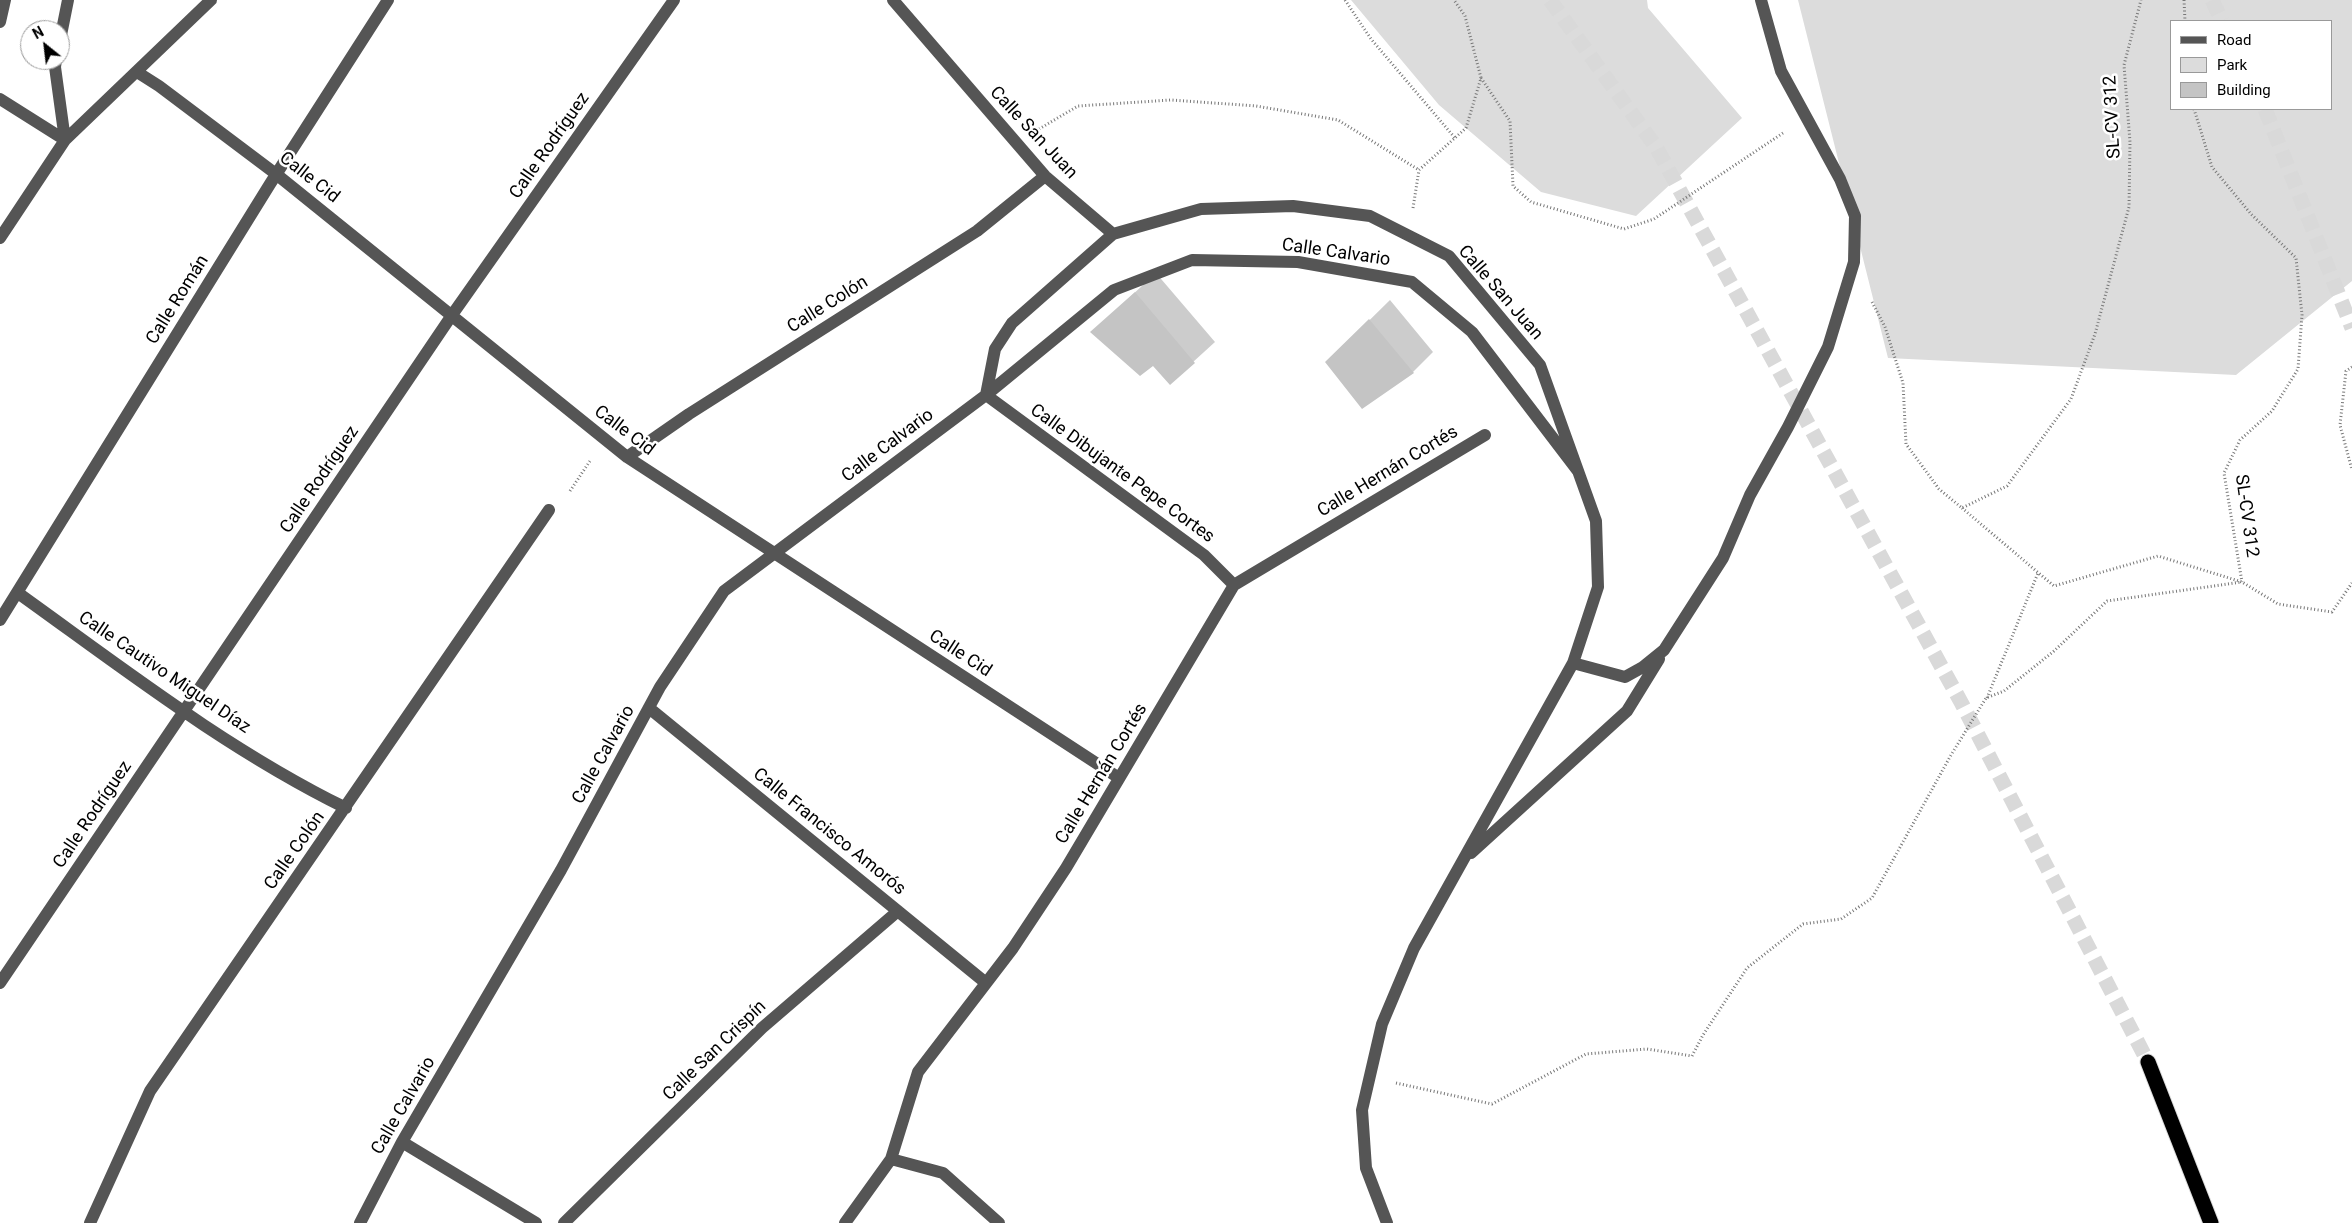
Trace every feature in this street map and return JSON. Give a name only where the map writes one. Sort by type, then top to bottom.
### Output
[{"type":"highway","points":[[2148,1062],[2211,1223]]},
{"type":"street","points":[[0,22],[5,0]]},
{"type":"street","points":[[64,20],[68,0]]},
{"type":"street","points":[[0,238],[64,140],[211,0]]},
{"type":"street","name":"Calle Román","points":[[0,620],[276,174],[388,0]]},
{"type":"street","name":"Calle Rodríguez","points":[[0,984],[452,315],[674,0]]},
{"type":"street","name":"Calle San Juan","points":[[893,0],[1045,176],[1113,234],[1201,209],[1293,206],[1370,216],[1449,256],[1540,365],[1596,521],[1598,587],[1573,663],[1414,948],[1382,1024],[1362,1110],[1366,1168],[1387,1223]]},
{"type":"street","points":[[1464,860],[1628,711],[1664,650],[1723,558],[1750,495],[1788,427],[1828,346],[1854,262],[1855,216],[1840,178],[1781,71],[1761,0]]},
{"type":"street","points":[[55,70],[64,140]]},
{"type":"street","name":"Calle Cid","points":[[137,72],[159,86],[276,174],[627,457],[1119,778]]},
{"type":"street","points":[[0,99],[64,140]]},
{"type":"street","name":"Calle Colón","points":[[627,457],[689,414],[978,231],[1045,176]]},
{"type":"street","points":[[986,395],[995,349],[1012,323],[1113,234]]},
{"type":"street","name":"Calle Calvario","points":[[360,1223],[402,1142],[561,870],[660,687],[724,591],[986,395],[1114,290],[1192,260],[1298,262],[1412,282],[1472,332],[1578,470]]},
{"type":"street","name":"Calle Dibujante Pepe Cortes","points":[[986,395],[1204,555],[1234,585]]},
{"type":"street","name":"Calle Hernán Cortés","points":[[845,1223],[891,1159],[918,1072],[1013,948],[1066,868],[1234,585],[1484,435]]},
{"type":"street","name":"Calle Colón","points":[[90,1223],[150,1091],[549,510]]},
{"type":"street","name":"Calle Cautivo Miguel Díaz","points":[[18,593],[184,712],[320,796],[346,808]]},
{"type":"street","points":[[1573,663],[1625,677],[1643,667],[1664,650]]},
{"type":"street","name":"Calle Francisco Amorós","points":[[649,708],[986,983]]},
{"type":"street","name":"Calle San Crispín","points":[[564,1223],[762,1028],[898,911]]},
{"type":"street","points":[[402,1142],[536,1223]]},
{"type":"street","points":[[891,1159],[943,1173],[999,1223]]},
{"type":"path","points":[[1345,0],[1371,40],[1455,138]]},
{"type":"path","points":[[1454,0],[1465,16],[1480,78],[1510,121],[1513,186],[1531,202],[1624,229],[1654,219],[1806,118]]},
{"type":"path","name":"SL-CV 312","points":[[1962,508],[2007,486],[2072,399],[2095,334],[2129,207],[2130,142],[2124,65],[2141,0]]},
{"type":"path","points":[[2184,0],[2185,20]]},
{"type":"path","points":[[1408,236],[1419,170],[1466,128],[1480,78]]},
{"type":"path","points":[[1015,143],[1078,106],[1171,100],[1218,103],[1256,106],[1338,120],[1419,170]]},
{"type":"path","name":"SL-CV 312","points":[[1854,262],[1885,327],[1903,383],[1906,444],[1939,489],[2038,573],[2054,586],[2158,556],[2242,582],[2224,474],[2240,440],[2272,411],[2298,369],[2302,315],[2296,258],[2251,214],[2212,168],[2194,110]]},
{"type":"path","points":[[2352,367],[2346,371],[2340,425],[2352,470]]},
{"type":"path","points":[[549,510],[568,494],[605,440]]},
{"type":"path","points":[[1369,1080],[1425,1089],[1492,1104],[1586,1054],[1647,1048],[1692,1056],[1703,1035],[1747,968],[1803,924],[1841,919],[1872,898],[1986,698],[2038,573]]},
{"type":"path","points":[[1986,698],[2004,691],[2047,656],[2107,601],[2242,582],[2278,604],[2332,612],[2352,583]]},
{"type":"green space","points":[[1351,0],[1647,0],[1648,8],[1742,118],[1636,216],[1541,192],[1439,105]]},
{"type":"green space","points":[[1798,0],[2352,0],[2352,281],[2236,375],[1888,358]]},
{"type":"building","points":[[1135,292],[1195,363],[1170,385],[1153,366],[1140,376],[1090,332]]},
{"type":"building","points":[[1369,319],[1414,373],[1362,409],[1325,362]]},
{"type":"tunnel","points":[[1550,0],[1656,147],[1962,704],[2148,1062]]},
{"type":"tunnel","points":[[2212,0],[2222,20]]},
{"type":"tunnel","points":[[2265,110],[2352,328]]}]
